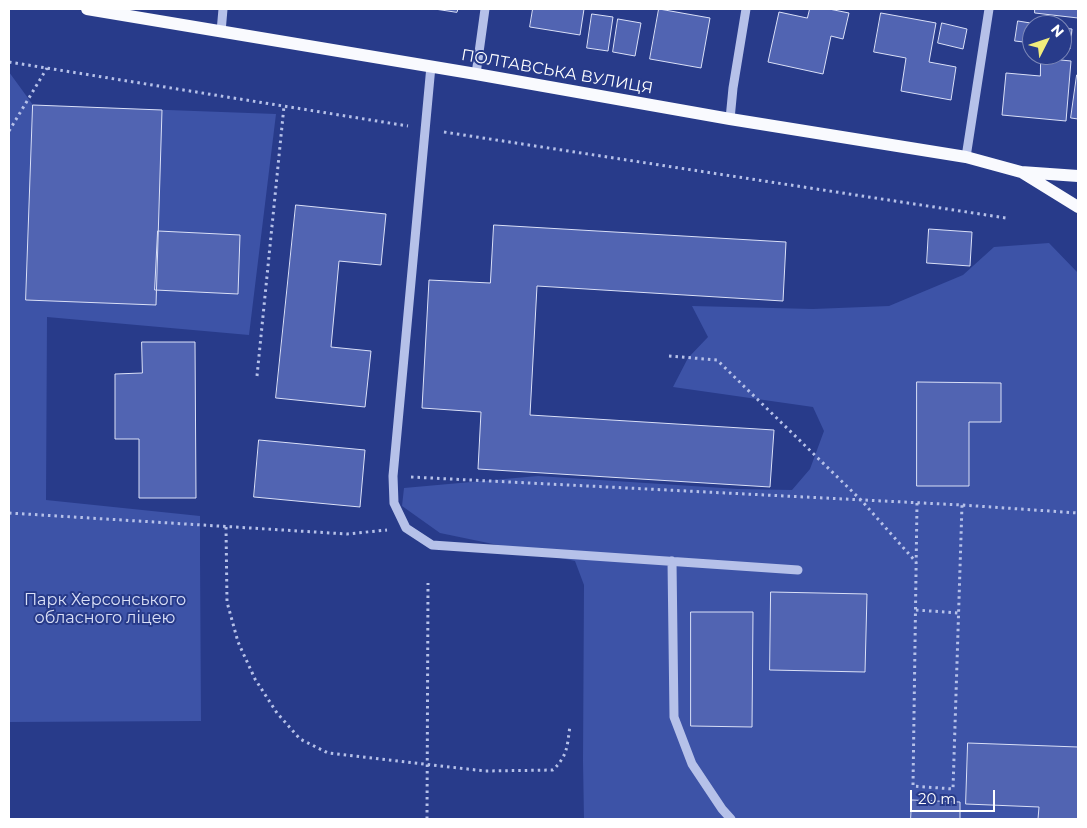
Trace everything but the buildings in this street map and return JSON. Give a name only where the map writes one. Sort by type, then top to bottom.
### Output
[{"type":"main road","name":"ПОЛТАВСЬКА ВУЛИЦЯ","points":[[87,9],[966,157],[1021,172],[1078,176]]},
{"type":"main road","name":"ПОЛТАВСЬКА ВУЛИЦЯ","points":[[1021,172],[1078,207]]},
{"type":"street","points":[[222,32],[223,9]]},
{"type":"street","points":[[476,74],[485,9]]},
{"type":"street","points":[[730,118],[746,9]]},
{"type":"street","points":[[966,157],[989,9]]},
{"type":"street","points":[[431,66],[393,476],[394,503],[406,528],[432,545],[798,570]]},
{"type":"street","points":[[672,561],[674,717],[692,764],[730,819]]},
{"type":"path","points":[[9,62],[426,129],[1006,218]]},
{"type":"path","points":[[9,131],[47,68]]},
{"type":"path","points":[[257,376],[284,106]]},
{"type":"path","points":[[669,356],[717,360],[861,500],[916,563]]},
{"type":"path","points":[[393,476],[962,505],[1078,513]]},
{"type":"path","points":[[917,503],[913,786],[953,789],[962,505]]},
{"type":"path","points":[[9,513],[347,534],[406,528]]},
{"type":"path","points":[[226,527],[227,602],[238,642],[255,679],[277,713],[300,739],[328,752],[485,771],[553,770],[564,758],[570,726]]},
{"type":"path","points":[[427,819],[428,583]]},
{"type":"path","points":[[916,610],[959,613]]},
{"type":"green space","name":"Парк Херсонського обласного ліцею","points":[[9,72],[33,105],[276,114],[249,335],[47,317],[46,500],[200,516],[201,721],[9,722]]},
{"type":"green space","points":[[1049,243],[1078,273],[1078,819],[584,819],[584,585],[575,561],[440,533],[402,506],[404,488],[538,476],[738,489],[792,490],[810,469],[824,431],[813,407],[673,387],[688,358],[708,337],[692,306],[813,309],[889,306],[963,275],[994,247]]}]
